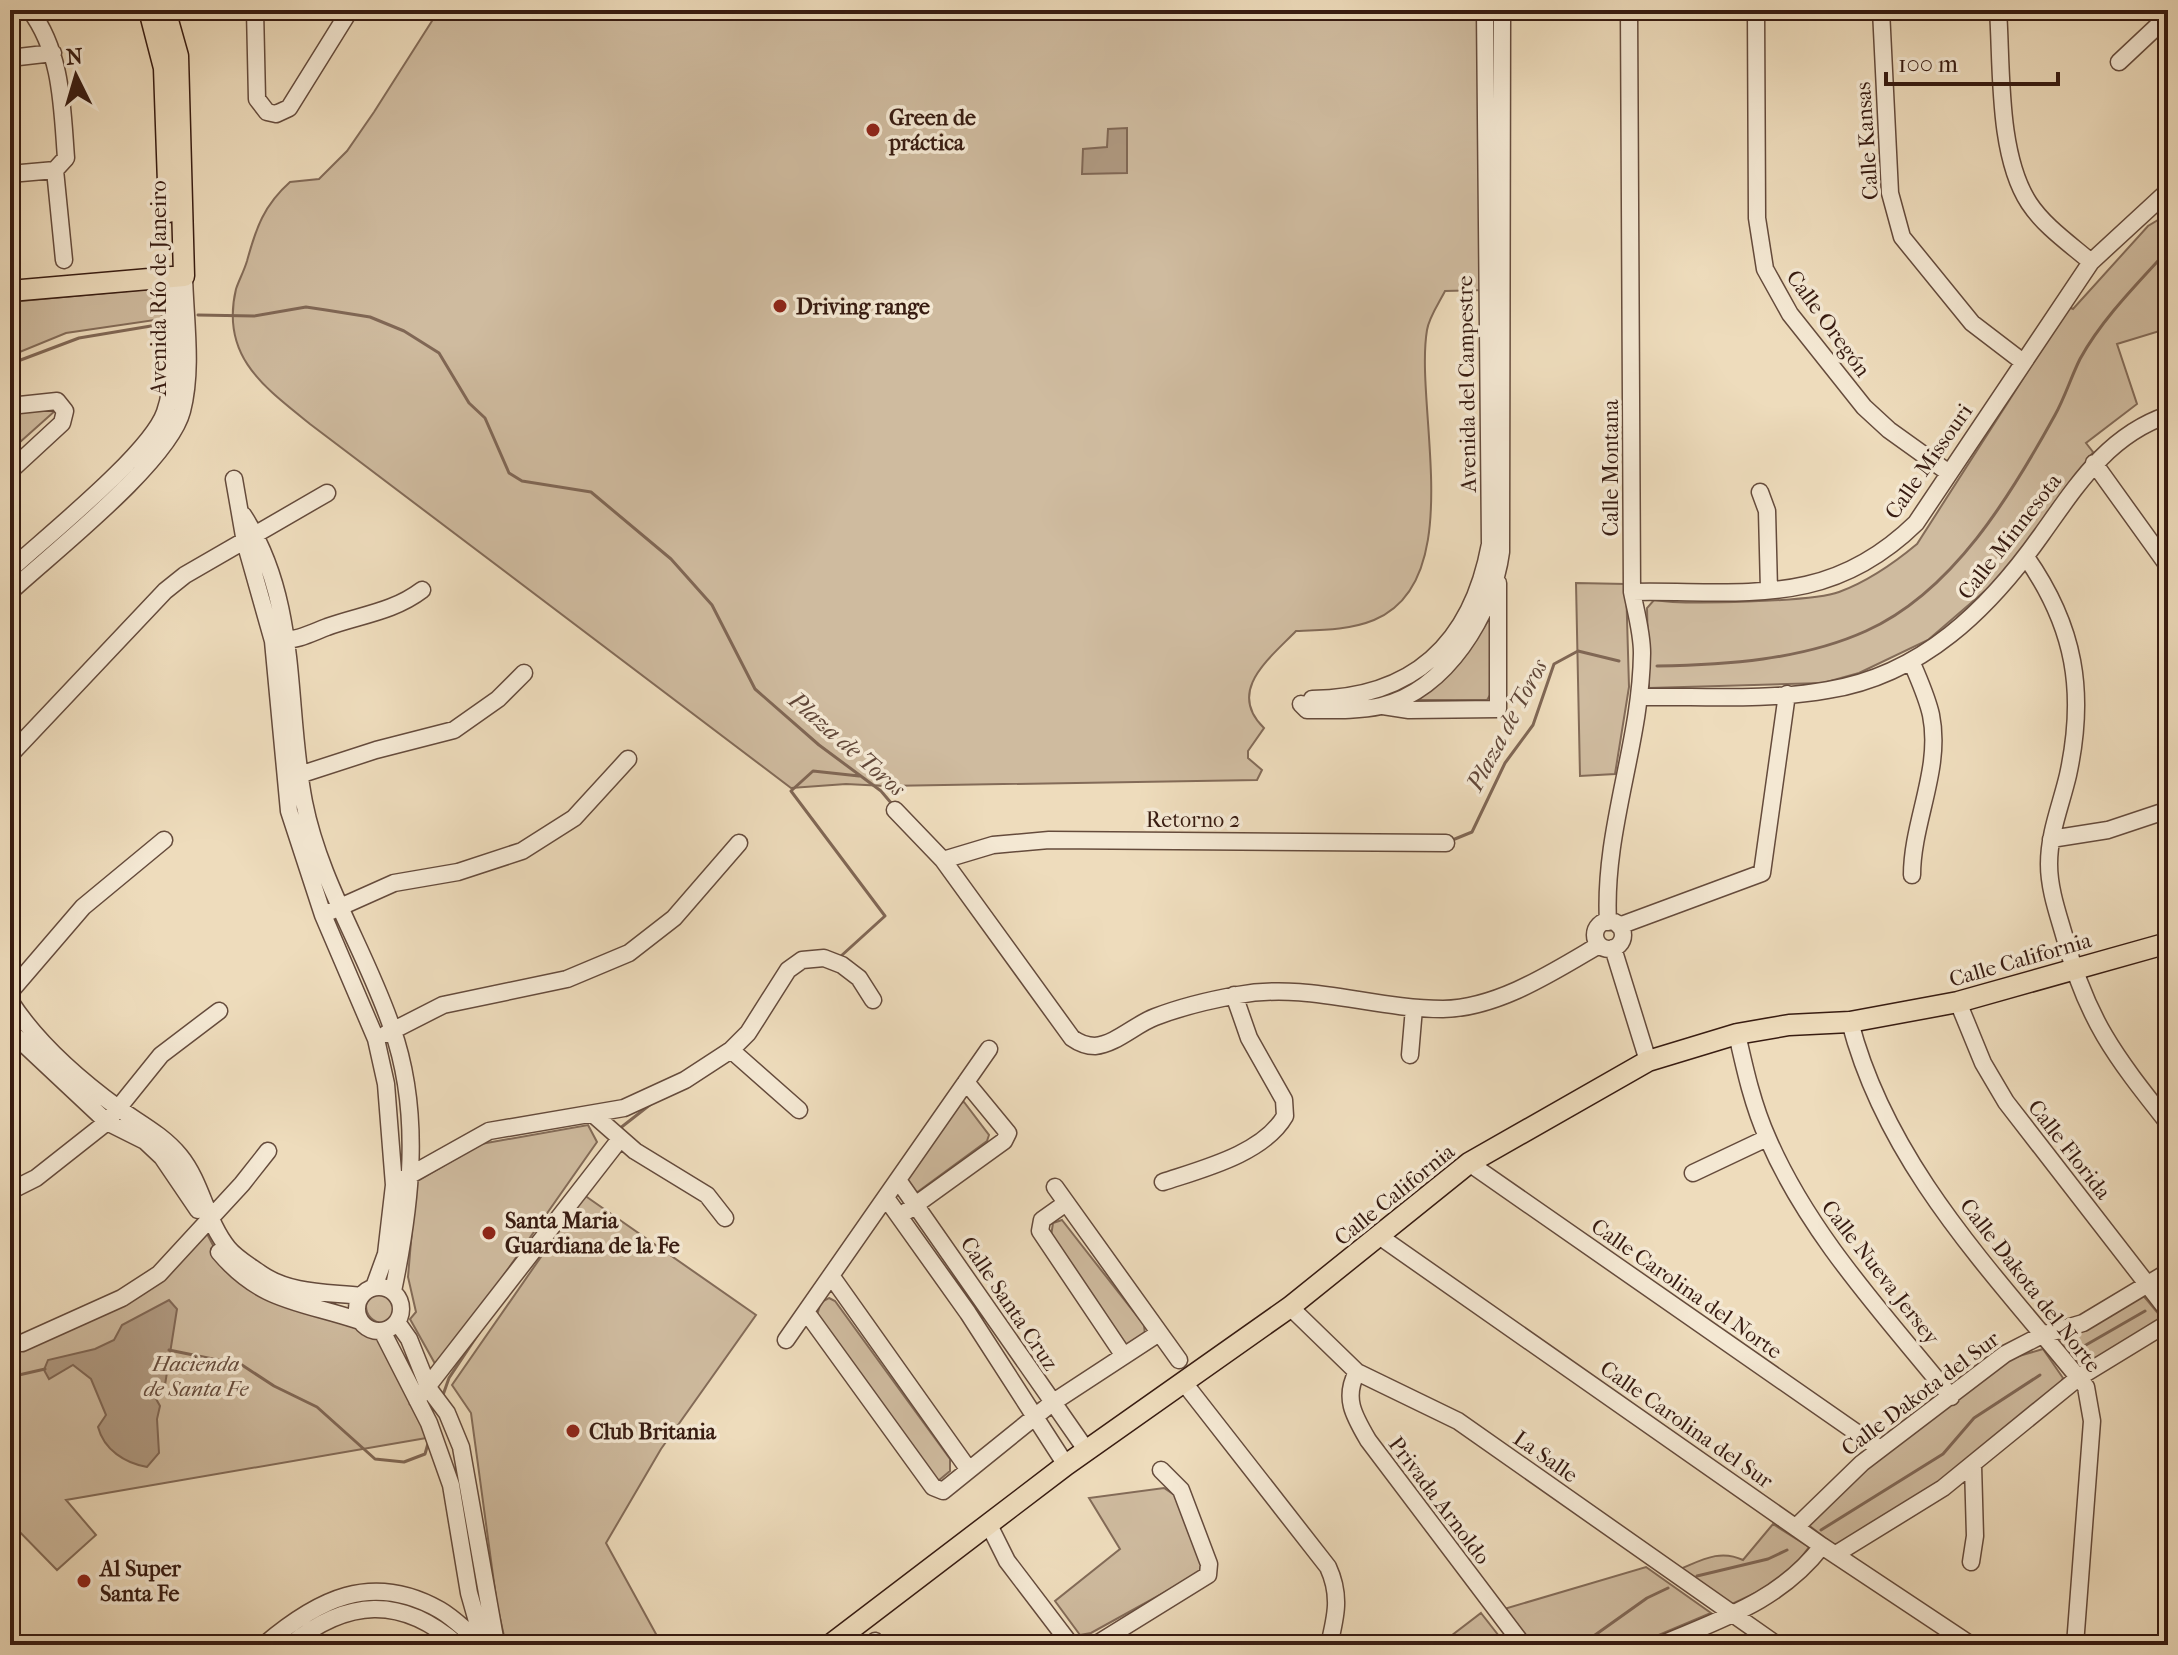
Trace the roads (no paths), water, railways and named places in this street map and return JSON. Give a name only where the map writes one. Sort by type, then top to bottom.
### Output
[{"type":"main road","name":"Avenida Río de Janeiro","points":[[149,10],[164,68],[178,276]]},
{"type":"main road","name":"Avenida Río de Janeiro","points":[[165,10],[178,56],[178,276]]},
{"type":"main road","points":[[10,291],[178,276]]},
{"type":"main road","name":"Calle California","points":[[830,1645],[1066,1465],[1185,1384],[1290,1307],[1469,1163],[1648,1061],[1737,1034],[1789,1025],[1850,1022],[1958,1002],[2168,943]]},
{"type":"street","points":[[10,174],[55,170],[66,158],[59,77],[53,53],[30,10]]},
{"type":"street","points":[[255,10],[257,99],[260,107],[276,114],[289,108],[350,10]]},
{"type":"street","name":"Avenida del Campestre","points":[[1485,10],[1493,149],[1494,363],[1490,544],[1473,606],[1460,638],[1402,681],[1360,696],[1306,699],[1301,704],[1307,710],[1381,706],[1409,710],[1498,709],[1498,579],[1501,552],[1494,363]]},
{"type":"street","name":"Avenida del Campestre","points":[[1493,149],[1502,10]]},
{"type":"street","name":"Calle Montana","points":[[1614,924],[1608,868],[1639,697],[1642,649],[1632,592],[1629,10]]},
{"type":"street","name":"Calle Oregón","points":[[1756,10],[1757,218],[1765,269],[1790,314],[1864,407],[1889,430],[1949,473]]},
{"type":"street","name":"Calle Kansas","points":[[1881,10],[1894,216],[1913,254],[1950,299],[1972,323],[2023,362]]},
{"type":"street","points":[[1998,10],[2006,123],[2021,187],[2039,216],[2091,262]]},
{"type":"street","points":[[2119,62],[2168,16]]},
{"type":"street","points":[[10,58],[53,53]]},
{"type":"street","points":[[55,170],[64,260]]},
{"type":"street","name":"Calle Missouri","points":[[1632,592],[1769,590],[1811,586],[1869,563],[1916,523],[2091,262],[2168,191]]},
{"type":"street","name":"Avenida Río de Janeiro","points":[[10,570],[131,458],[160,423],[170,386],[178,276]]},
{"type":"street","name":"Avenida Río de Janeiro","points":[[10,592],[144,469],[176,426],[186,389],[178,276]]},
{"type":"street","points":[[10,406],[57,401],[65,411],[62,423],[10,471]]},
{"type":"street","name":"Calle Minnesota","points":[[1639,697],[1787,694],[1830,690],[1912,663],[1984,608],[2026,557],[2094,463],[2121,439],[2168,415]]},
{"type":"street","points":[[2094,463],[2168,566]]},
{"type":"street","points":[[234,479],[281,641],[300,775],[330,912],[376,1039],[390,1122],[394,1185],[386,1254],[357,1308],[360,1321]]},
{"type":"street","points":[[1760,492],[1767,511],[1769,590]]},
{"type":"street","points":[[10,755],[165,591],[185,575],[327,493]]},
{"type":"street","points":[[2026,557],[2061,615],[2072,653],[2077,714],[2073,748],[2051,839],[2050,883],[2073,969],[2101,1036],[2168,1123]]},
{"type":"street","name":"Avenida del Campestre","points":[[1360,696],[1381,706],[1398,700],[1430,679],[1498,579]]},
{"type":"street","points":[[281,641],[301,640],[328,627],[405,603],[422,590]]},
{"type":"street","points":[[281,641],[283,779],[296,841],[394,1031],[403,1075],[412,1173],[406,1229],[393,1291],[402,1306],[397,1322],[382,1331]]},
{"type":"street","points":[[1912,663],[1926,698],[1933,738],[1930,776],[1912,846],[1912,875]]},
{"type":"street","points":[[283,779],[454,730],[498,699],[524,673]]},
{"type":"street","points":[[1648,1061],[1606,946],[1596,932],[1600,925],[1614,924],[1762,873],[1787,694]]},
{"type":"street","points":[[330,912],[394,883],[469,869],[522,851],[574,818],[628,759]]},
{"type":"street","points":[[895,810],[943,860],[1077,1042],[1095,1046],[1154,1017],[1234,995],[1312,991],[1414,1008],[1445,1009],[1483,1002],[1509,993],[1623,939],[1614,924]]},
{"type":"street","points":[[2051,839],[2108,830],[2168,810]]},
{"type":"street","points":[[10,992],[83,907],[164,840]]},
{"type":"street","name":"Retorno 2","points":[[943,860],[993,845],[1049,840],[1446,843]]},
{"type":"street","points":[[376,1039],[443,1005],[567,979],[629,953],[674,918],[739,843]]},
{"type":"street","points":[[394,1185],[489,1131],[594,1115],[647,1099],[685,1080],[731,1050],[748,1033],[788,970],[802,960],[824,958],[842,965],[859,978],[873,1000]]},
{"type":"street","points":[[1163,1182],[1236,1154],[1271,1133],[1285,1116],[1284,1100],[1249,1038],[1234,995]]},
{"type":"street","points":[[10,1001],[25,1025],[58,1058],[119,1109],[162,1138],[180,1156],[208,1220],[217,1250],[239,1275],[258,1289],[360,1321],[367,1327],[382,1331],[423,1395],[455,1429],[487,1642]]},
{"type":"street","name":"Calle Florida","points":[[1958,1002],[1983,1063],[2006,1102],[2168,1311]]},
{"type":"street","points":[[1410,1055],[1414,1008]]},
{"type":"street","points":[[10,1191],[36,1178],[107,1122],[161,1055],[219,1011]]},
{"type":"street","name":"Calle Dakota del Norte","points":[[1850,1022],[1861,1063],[1882,1116],[1908,1162],[2086,1387],[2092,1421],[2075,1645]]},
{"type":"street","points":[[10,1031],[107,1122],[145,1141],[162,1157],[228,1248],[265,1277],[309,1292],[393,1291]]},
{"type":"street","name":"Calle Nueva Jersey","points":[[1737,1034],[1748,1085],[1767,1138],[1794,1192],[1826,1242],[1951,1397]]},
{"type":"street","points":[[786,1340],[989,1049]]},
{"type":"street","points":[[731,1050],[799,1110]]},
{"type":"street","points":[[899,1217],[1004,1141],[1008,1133],[966,1082]]},
{"type":"street","points":[[594,1115],[620,1139],[707,1195],[725,1218]]},
{"type":"street","points":[[1693,1173],[1767,1138]]},
{"type":"street","points":[[423,1395],[620,1139]]},
{"type":"street","points":[[22,1343],[122,1298],[159,1274],[242,1184],[268,1151]]},
{"type":"street","name":"Calle Carolina del Norte","points":[[1469,1163],[1880,1449]]},
{"type":"street","name":"Calle Santa Cruz","points":[[898,1180],[1087,1451]]},
{"type":"street","points":[[1055,1187],[1179,1360]]},
{"type":"street","name":"Calle Santa Cruz","points":[[886,1198],[968,1313],[1066,1465]]},
{"type":"street","points":[[1066,1203],[1042,1220],[1040,1231],[1124,1356]]},
{"type":"street","name":"Calle Carolina del Sur","points":[[1379,1236],[1829,1550],[1971,1645]]},
{"type":"street","name":"Calle Dakota del Sur","points":[[1796,1527],[1837,1484],[2005,1354],[2042,1335],[2083,1323],[2168,1272]]},
{"type":"street","points":[[832,1277],[969,1470]]},
{"type":"street","points":[[968,1313],[985,1302]]},
{"type":"street","name":"La Salle","points":[[1290,1307],[1357,1372],[1458,1421],[1777,1645]]},
{"type":"street","points":[[807,1313],[933,1487],[948,1490],[1052,1403],[1159,1333]]},
{"type":"street","points":[[397,1322],[409,1339],[434,1438],[451,1485],[469,1593],[487,1642]]},
{"type":"street","points":[[1662,1645],[1731,1614],[1790,1582],[1829,1550],[1914,1507],[1973,1465],[2078,1378],[2168,1323]]},
{"type":"street","name":"Privada Arnoldo","points":[[1357,1372],[1351,1383],[1349,1402],[1368,1440],[1523,1645]]},
{"type":"street","points":[[1185,1384],[1328,1567],[1334,1581],[1338,1610],[1329,1645]]},
{"type":"street","points":[[434,1438],[455,1429]]},
{"type":"street","points":[[1971,1562],[1975,1536],[1973,1465]]},
{"type":"street","points":[[1095,1645],[1208,1575],[1209,1564],[1181,1490],[1161,1470]]},
{"type":"street","points":[[984,1529],[1071,1645]]},
{"type":"street","points":[[268,1644],[311,1608],[327,1600],[364,1592],[403,1595],[446,1614],[487,1642]]},
{"type":"street","points":[[446,1614],[460,1610],[469,1593]]},
{"type":"street","points":[[290,1645],[328,1618],[353,1610],[374,1609],[401,1611],[423,1620],[458,1645]]},
{"type":"waterway","name":"Plaza de Toros","points":[[1657,666],[1736,662],[1816,649],[1866,631],[1897,614],[1926,592],[1952,567],[1999,508],[2055,415],[2089,344],[2121,302],[2168,250]]},
{"type":"waterway","name":"Plaza de Toros","points":[[198,315],[254,316],[306,307],[326,310],[370,317],[404,331],[439,353],[469,403],[485,418],[509,473],[522,481],[591,492],[671,559],[712,605],[755,689],[819,745],[881,791],[892,804]]},
{"type":"waterway","name":"Plaza de Toros","points":[[10,364],[79,338],[157,325]]},
{"type":"waterway","name":"Plaza de Toros","points":[[1450,841],[1472,832],[1505,763],[1533,725],[1554,664],[1578,651],[1619,661]]},
{"type":"waterway","points":[[841,956],[885,916],[791,791],[813,771],[859,776]]},
{"type":"waterway","points":[[619,1129],[651,1104]]},
{"type":"waterway","points":[[2072,1353],[2145,1311]]},
{"type":"waterway","points":[[443,1395],[449,1378],[479,1333]]},
{"type":"waterway","points":[[169,1350],[242,1365],[274,1386],[317,1407],[375,1459],[404,1462],[425,1454],[429,1440]]},
{"type":"waterway","points":[[10,1377],[45,1369]]},
{"type":"waterway","points":[[1821,1530],[1943,1454],[1974,1418],[2040,1375]]},
{"type":"waterway","points":[[1697,1576],[1768,1559],[1787,1550]]},
{"type":"waterway","points":[[1581,1645],[1647,1598],[1668,1588]]},
{"type":"place","name":"Green de práctica","points":[[873,130]]},
{"type":"place","name":"Driving range","points":[[780,306]]},
{"type":"place","name":"Santa Maria Guardiana de la Fe","points":[[489,1233]]},
{"type":"place","name":"Club Britania","points":[[573,1431]]},
{"type":"place","name":"Al Super Santa Fe","points":[[84,1581]]},
{"type":"park label","name":"Hacienda de Santa Fe","points":[[196,1376]]}]
